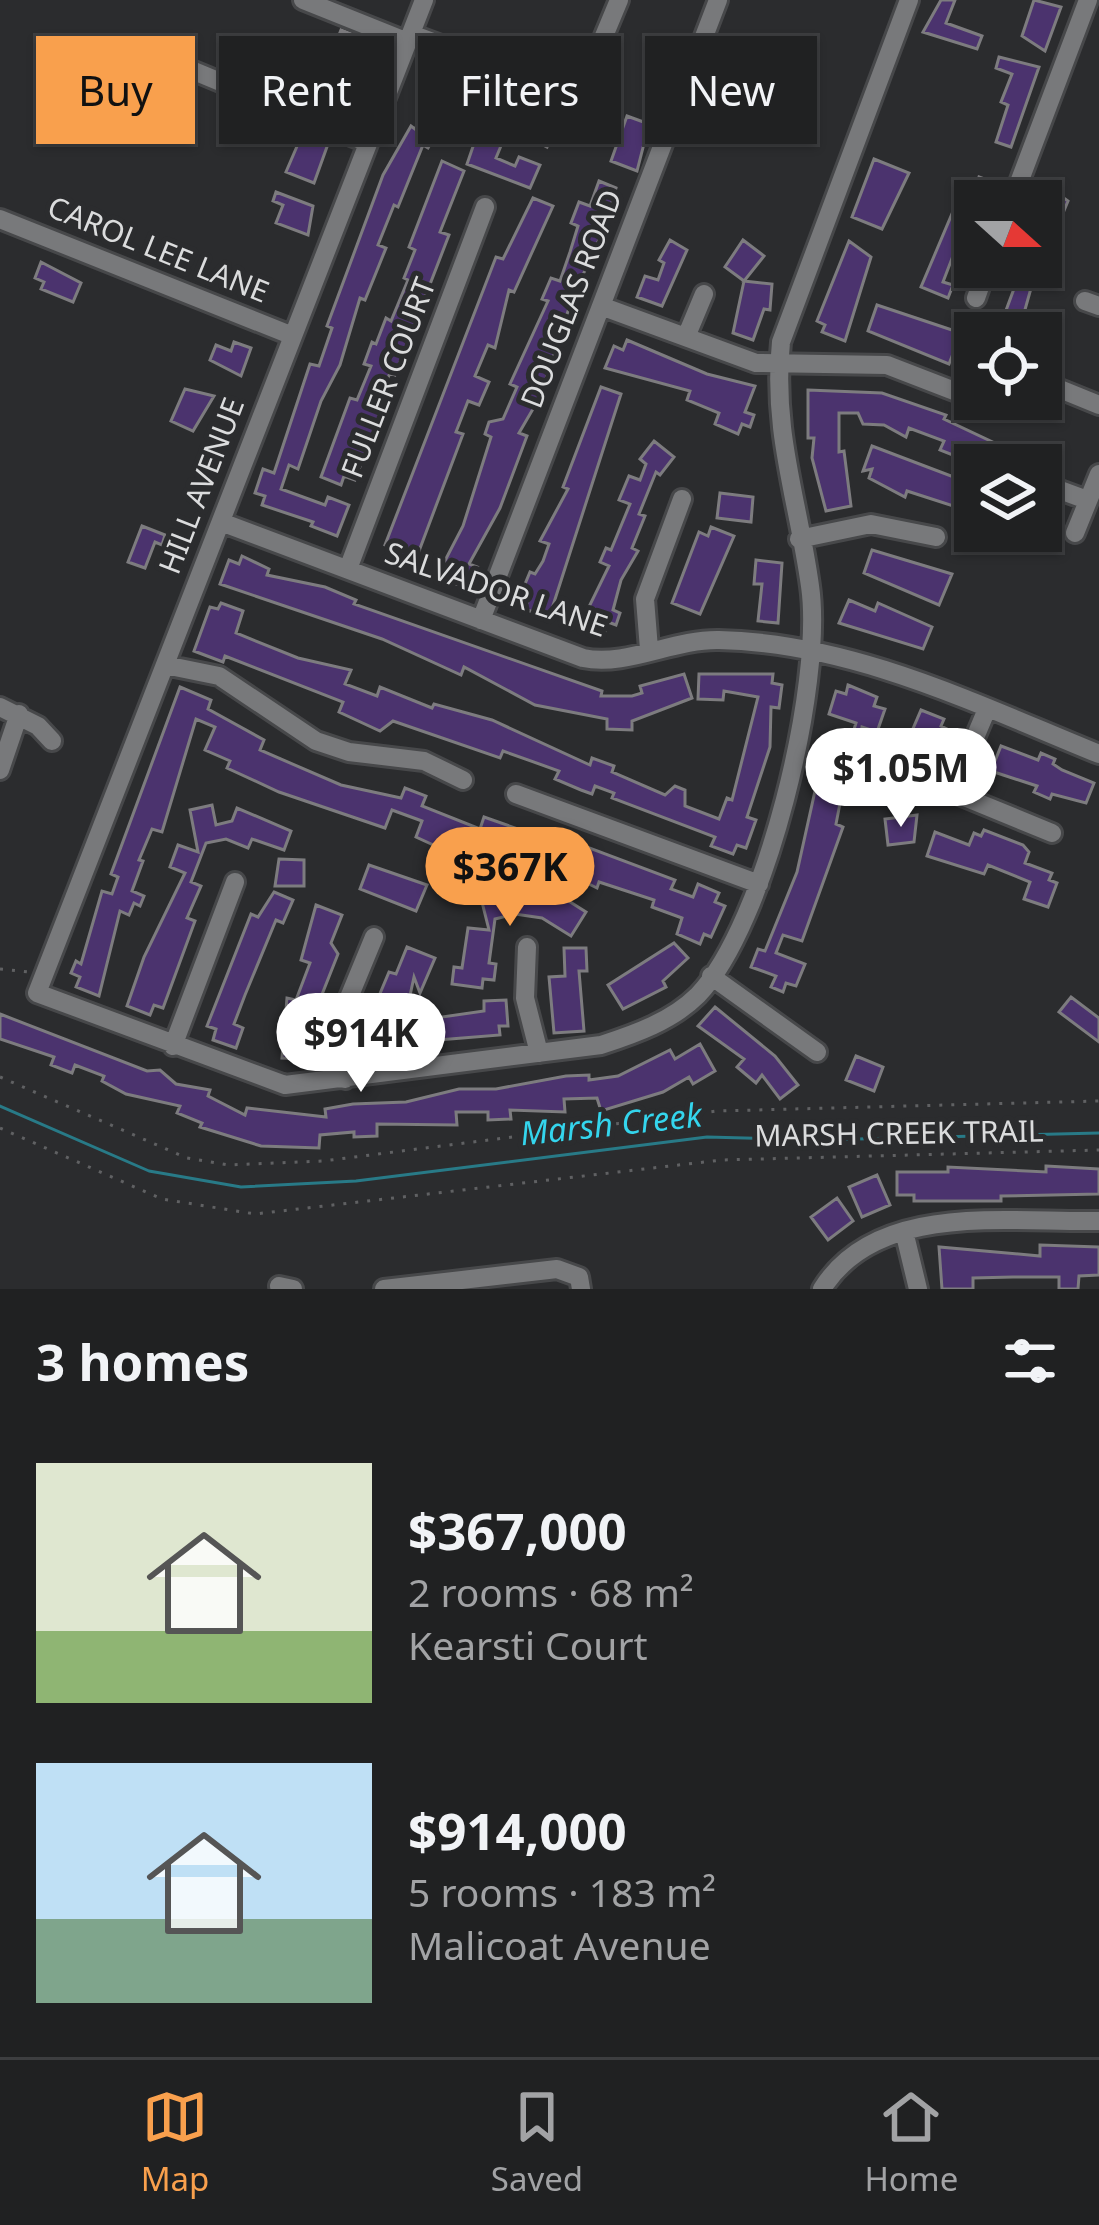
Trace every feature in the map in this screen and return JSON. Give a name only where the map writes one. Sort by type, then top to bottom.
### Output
[{"type":"street","points":[[303,0],[579,96],[620,0]]},
{"type":"street","name":"HILL AVENUE","points":[[394,76],[424,0]]},
{"type":"street","name":"DOUGLAS ROAD","points":[[481,620],[718,0]]},
{"type":"street","points":[[40,985],[173,1046],[285,1084],[601,1045],[639,1032],[698,994],[742,933],[759,884],[789,783],[808,650],[811,588],[785,476],[776,395],[781,342],[908,0]]},
{"type":"street","points":[[1020,180],[1088,0]]},
{"type":"street","name":"HILL AVENUE","points":[[40,985],[368,144]]},
{"type":"street","name":"FULLER COURT","points":[[348,569],[485,207]]},
{"type":"street","name":"CAROL LEE LANE","points":[[0,219],[293,336]]},
{"type":"street","points":[[976,298],[980,288]]},
{"type":"street","points":[[686,338],[704,293]]},
{"type":"street","points":[[601,306],[778,368],[887,365],[954,391]]},
{"type":"street","points":[[1062,390],[1099,404]]},
{"type":"street","points":[[1075,533],[1099,474]]},
{"type":"street","points":[[1062,491],[1087,500]]},
{"type":"street","points":[[650,649],[645,598],[682,499]]},
{"type":"street","name":"SALVADOR LANE","points":[[220,522],[605,663],[650,649],[721,640],[844,654],[1099,754]]},
{"type":"street","points":[[799,539],[871,524],[936,537]]},
{"type":"street","points":[[165,665],[219,676],[316,741],[349,752],[424,761],[463,780]]},
{"type":"street","points":[[986,709],[952,792],[1052,833]]},
{"type":"street","points":[[0,770],[9,710],[52,741]]},
{"type":"street","points":[[516,794],[759,884]]},
{"type":"street","points":[[173,1046],[235,882]]},
{"type":"street","points":[[345,1079],[341,1017],[374,937]]},
{"type":"street","points":[[527,947],[525,998],[539,1053]]},
{"type":"street","points":[[711,976],[817,1052]]},
{"type":"street","points":[[822,1289],[845,1260],[870,1241],[904,1231],[934,1225],[1099,1221]]},
{"type":"street","points":[[904,1231],[918,1289]]},
{"type":"street","points":[[384,1289],[557,1269],[579,1277],[581,1289]]},
{"type":"path","points":[[0,969],[40,985]]},
{"type":"path","points":[[0,1077],[187,1158],[229,1166],[323,1161],[717,1111],[1099,1101]]},
{"type":"path","name":"MARSH CREEK TRAIL","points":[[0,1128],[162,1199],[255,1214],[722,1160],[1099,1150]]},
{"type":"building","points":[[941,0],[955,0],[946,23],[982,36],[977,49],[923,32]]},
{"type":"building","points":[[1034,0],[1061,7],[1045,51],[1022,36]]},
{"type":"building","points":[[999,57],[1039,67],[1011,147],[996,142],[1008,105],[1001,102],[1012,74],[996,68]]},
{"type":"building","points":[[627,116],[645,123],[637,171],[611,161],[621,144]]},
{"type":"building","points":[[418,124],[418,144],[430,144],[428,148],[423,145],[398,207],[394,205],[378,245],[386,248],[365,300],[360,298],[340,365],[321,401],[298,469],[289,465],[281,489],[325,505],[328,497],[349,505],[337,536],[311,526],[313,522],[262,505],[265,496],[255,493],[263,469],[274,473],[310,364],[319,366],[332,328],[327,326],[383,175],[411,126],[415,129]]},
{"type":"building","points":[[298,144],[328,144],[314,183],[286,172]]},
{"type":"building","points":[[474,144],[502,144],[496,158],[515,166],[519,157],[540,165],[530,188],[467,164]]},
{"type":"building","points":[[874,159],[909,173],[882,229],[852,217]]},
{"type":"building","points":[[442,161],[464,171],[440,232],[449,235],[395,375],[390,373],[376,406],[382,408],[355,480],[344,476],[341,485],[321,477],[350,398],[357,400],[371,366],[364,364],[372,342],[376,344],[386,318],[391,321],[408,280],[404,278],[415,250],[409,247]]},
{"type":"building","points":[[599,181],[616,188],[606,224],[577,288],[583,290],[578,301],[572,299],[540,397],[519,433],[527,436],[500,508],[469,564],[477,567],[461,586],[437,576],[463,526],[491,437],[485,434],[489,422],[503,419],[517,387],[510,384],[548,301],[542,299],[551,278],[560,281],[578,226],[571,223],[579,202],[590,206]]},
{"type":"building","points":[[276,192],[313,206],[308,235],[276,223],[283,205],[273,201]]},
{"type":"building","points":[[533,198],[553,206],[514,292],[509,290],[495,348],[488,345],[475,376],[489,382],[479,405],[468,401],[456,432],[463,434],[413,567],[389,558],[393,548],[385,545],[496,257],[503,259]]},
{"type":"building","points":[[954,209],[954,253],[943,282],[953,285],[948,298],[921,287]]},
{"type":"building","points":[[670,240],[687,250],[662,306],[637,297],[645,276],[658,280],[664,263],[659,260]]},
{"type":"building","points":[[743,240],[764,256],[744,281],[725,267]]},
{"type":"building","points":[[849,241],[871,257],[845,341],[822,332],[825,325],[817,321]]},
{"type":"building","points":[[41,262],[81,283],[73,302],[41,289],[44,282],[35,278]]},
{"type":"building","points":[[744,281],[772,284],[770,310],[764,309],[753,340],[733,333]]},
{"type":"building","points":[[1014,288],[1031,288],[1024,312],[1005,312]]},
{"type":"building","points":[[877,305],[954,331],[954,351],[949,364],[868,331]]},
{"type":"building","points":[[627,340],[707,374],[755,386],[745,412],[754,415],[750,427],[742,424],[738,434],[715,424],[719,413],[687,400],[690,391],[605,368],[614,346],[623,350]]},
{"type":"building","points":[[234,342],[251,348],[241,376],[210,360],[216,345],[231,351]]},
{"type":"building","points":[[601,387],[621,394],[549,618],[525,609],[528,600],[520,596],[530,572],[535,574],[543,561],[549,544],[540,541],[568,489],[563,487]]},
{"type":"building","points":[[185,389],[214,396],[193,431],[171,421]]},
{"type":"building","points":[[808,390],[882,393],[946,415],[944,419],[997,444],[954,444],[954,456],[940,450],[944,441],[909,428],[906,437],[884,425],[863,424],[858,413],[839,413],[839,452],[844,451],[851,506],[826,511],[812,458],[814,438],[808,438]]},
{"type":"building","points":[[654,441],[674,457],[660,475],[656,472],[639,514],[645,516],[632,548],[638,551],[621,580],[613,610],[620,613],[616,625],[608,622],[605,631],[581,623],[609,566],[600,562],[606,548],[611,550],[630,504],[619,500],[629,476],[640,480],[646,464],[640,459]]},
{"type":"building","points":[[872,446],[954,477],[954,506],[907,491],[905,497],[869,478],[872,469],[863,471]]},
{"type":"building","points":[[720,493],[753,497],[751,522],[717,518]]},
{"type":"building","points":[[142,526],[165,535],[162,545],[155,542],[145,568],[128,562]]},
{"type":"building","points":[[711,527],[734,536],[700,614],[672,603],[699,532],[708,536]]},
{"type":"building","points":[[872,550],[952,574],[939,605],[864,573]]},
{"type":"building","points":[[242,556],[269,569],[267,575],[325,587],[356,600],[354,604],[602,691],[601,696],[632,696],[642,693],[640,686],[684,674],[692,698],[632,721],[632,730],[607,729],[607,719],[535,705],[464,667],[461,675],[382,639],[220,584],[229,560],[239,564]]},
{"type":"building","points":[[756,560],[782,563],[778,623],[758,621],[762,584],[754,584]]},
{"type":"building","points":[[849,600],[875,611],[878,603],[932,627],[923,649],[839,623]]},
{"type":"building","points":[[221,603],[243,611],[236,633],[298,658],[351,670],[345,684],[377,696],[380,687],[432,708],[434,704],[492,720],[590,765],[592,758],[614,766],[612,772],[665,795],[675,786],[685,790],[685,806],[719,819],[727,798],[732,800],[758,697],[724,691],[723,700],[698,699],[699,674],[773,674],[772,683],[782,685],[779,708],[771,707],[770,747],[747,817],[756,820],[746,848],[737,845],[733,854],[711,846],[715,837],[612,798],[614,793],[595,786],[592,794],[581,790],[555,779],[559,771],[503,751],[500,758],[393,721],[380,731],[339,712],[343,702],[225,656],[223,662],[194,651],[210,607],[218,609]]},
{"type":"building","points":[[848,685],[877,697],[874,706],[885,709],[877,732],[862,727],[857,763],[848,762],[836,824],[843,827],[802,941],[783,935],[776,953],[805,964],[796,986],[786,983],[783,992],[771,987],[776,976],[751,967],[758,949],[765,951],[797,872],[825,746],[835,747],[836,737],[851,739],[856,723],[829,714],[836,691],[846,694]]},
{"type":"building","points":[[180,687],[211,700],[208,709],[264,740],[260,750],[341,785],[401,798],[405,788],[426,796],[422,806],[480,829],[484,817],[535,835],[547,832],[675,880],[671,889],[693,897],[698,884],[719,893],[715,902],[725,906],[711,937],[704,934],[700,944],[677,934],[682,918],[652,907],[654,900],[599,882],[597,888],[552,866],[555,859],[526,849],[522,858],[473,837],[464,859],[416,837],[422,821],[392,810],[385,828],[279,792],[227,768],[230,761],[205,750],[215,727],[196,719],[162,832],[152,829],[139,860],[143,861],[132,891],[144,896],[140,906],[134,903],[129,915],[120,911],[99,996],[76,987],[80,977],[71,973],[76,961],[81,964],[102,891],[112,894],[118,877],[111,874]]},
{"type":"building","points":[[921,710],[944,719],[941,726],[949,730],[932,769],[920,773],[905,811],[882,801]]},
{"type":"building","points":[[1001,746],[1038,760],[1041,753],[1055,759],[1053,764],[1062,770],[1094,783],[1086,803],[1052,794],[1050,799],[1034,792],[1037,786],[991,771]]},
{"type":"building","points":[[212,805],[216,825],[232,821],[237,808],[291,831],[284,850],[252,839],[248,848],[226,839],[206,843],[191,882],[201,886],[187,918],[195,921],[163,1008],[154,1005],[150,1015],[127,1006],[144,957],[185,873],[170,867],[178,845],[198,852],[190,810]]},
{"type":"building","points":[[917,815],[914,842],[888,845],[885,819]]},
{"type":"building","points":[[984,830],[1023,845],[1029,852],[1025,863],[1052,873],[1049,880],[1057,883],[1048,907],[1024,899],[1030,882],[988,865],[984,874],[927,856],[935,832],[969,845],[974,833],[981,836]]},
{"type":"building","points":[[279,859],[304,860],[304,886],[275,886]]},
{"type":"building","points":[[369,865],[427,885],[416,911],[360,889]]},
{"type":"building","points":[[504,888],[507,899],[526,901],[528,890],[559,895],[586,912],[571,936],[542,918],[515,914],[495,919],[489,963],[496,964],[494,980],[483,979],[482,988],[452,984],[454,967],[462,968],[468,928],[489,930],[480,894]]},
{"type":"building","points":[[274,892],[293,900],[283,923],[276,920],[245,995],[234,1024],[243,1028],[236,1048],[213,1040],[216,1029],[207,1026],[251,914],[258,917]]},
{"type":"building","points":[[316,905],[342,915],[331,943],[338,954],[321,997],[313,1050],[307,1050],[306,1059],[282,1058],[287,998],[296,1000],[310,963],[301,960]]},
{"type":"building","points":[[674,943],[688,958],[663,981],[666,987],[623,1009],[608,985]]},
{"type":"building","points":[[407,947],[435,958],[420,993],[414,977],[403,1028],[393,1026],[395,1055],[370,1057],[367,1028],[376,1027],[382,1011],[374,1008],[389,972],[396,974]]},
{"type":"building","points":[[564,948],[586,948],[587,971],[579,971],[584,1031],[554,1033],[549,977],[565,976]]},
{"type":"building","points":[[1071,997],[1099,1018],[1099,1042],[1059,1012]]},
{"type":"building","points":[[506,1000],[508,1026],[499,1026],[500,1035],[425,1041],[428,1019],[484,1011],[484,1001]]},
{"type":"building","points":[[715,1007],[775,1056],[798,1085],[780,1099],[762,1075],[756,1083],[737,1067],[744,1059],[698,1026]]},
{"type":"building","points":[[0,1014],[147,1071],[160,1070],[176,1084],[210,1090],[208,1096],[245,1115],[247,1108],[326,1117],[325,1109],[406,1102],[459,1089],[496,1089],[566,1076],[589,1075],[589,1080],[618,1076],[670,1050],[675,1059],[700,1044],[715,1071],[693,1084],[689,1077],[663,1092],[601,1111],[597,1098],[564,1099],[565,1112],[510,1110],[511,1119],[488,1120],[488,1112],[456,1112],[457,1125],[377,1124],[377,1136],[320,1135],[319,1148],[261,1146],[200,1127],[202,1123],[177,1113],[180,1106],[126,1094],[102,1081],[104,1076],[75,1065],[72,1073],[51,1065],[54,1057],[0,1039]]},
{"type":"building","points":[[856,1056],[883,1067],[874,1091],[846,1080]]},
{"type":"building","points":[[1046,1166],[1099,1169],[1099,1194],[1001,1196],[1001,1201],[914,1201],[914,1195],[897,1195],[897,1172],[948,1172],[948,1167],[1046,1172]]},
{"type":"building","points":[[877,1175],[890,1205],[862,1217],[849,1187]]},
{"type":"building","points":[[837,1198],[853,1221],[828,1240],[811,1217]]},
{"type":"building","points":[[1040,1245],[1099,1247],[1099,1275],[1079,1276],[1078,1289],[1059,1289],[1059,1277],[1013,1277],[973,1278],[973,1289],[942,1289],[939,1247],[1040,1256]]},
{"type":"waterway","name":"Marsh Creek","points":[[0,1106],[149,1171],[241,1187],[356,1181],[707,1137],[817,1140],[1099,1133]]}]
